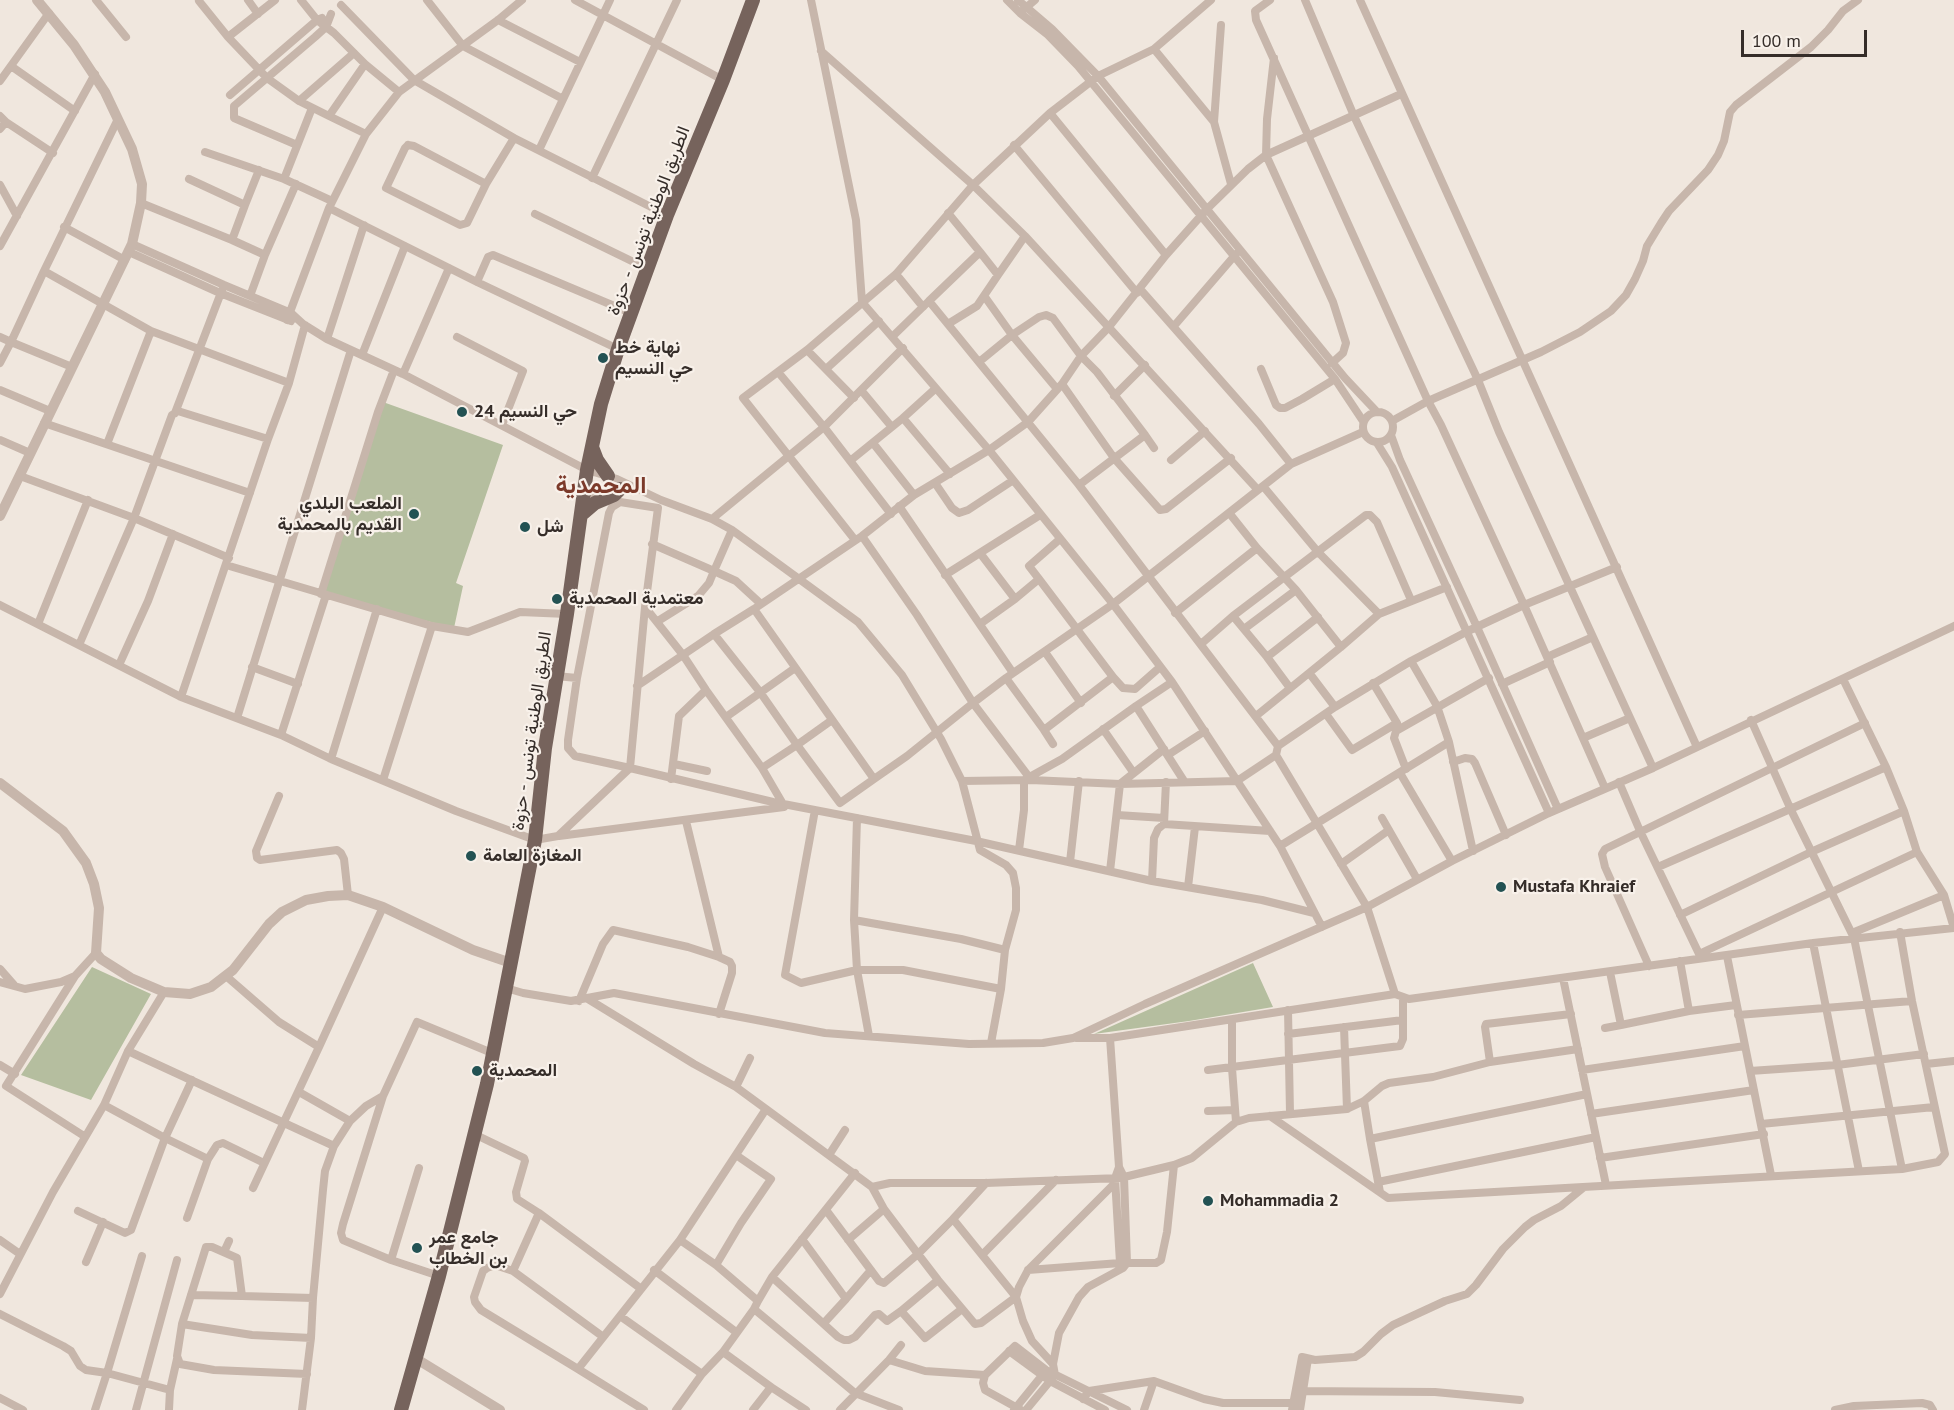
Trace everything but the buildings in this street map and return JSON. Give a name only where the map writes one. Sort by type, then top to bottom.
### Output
[{"type":"main road","name":"الطريق الوطنية تونس - حزوة","points":[[401,1410],[439,1275],[474,1134],[511,963],[535,840],[545,748],[587,470],[602,404],[631,313],[753,0]]},
{"type":"main road","points":[[592,446],[597,460],[608,476]]},
{"type":"main road","points":[[581,515],[595,503],[614,495],[624,487]]},
{"type":"street","points":[[0,516],[129,252],[141,203],[142,184],[132,149],[95,74],[37,0]]},
{"type":"street","points":[[96,0],[126,37]]},
{"type":"street","points":[[248,0],[258,14]]},
{"type":"street","points":[[228,37],[275,0]]},
{"type":"street","points":[[301,0],[317,20],[399,92]]},
{"type":"street","points":[[289,316],[330,204],[366,134],[399,92],[498,21],[522,0]]},
{"type":"street","points":[[575,0],[723,80]]},
{"type":"street","points":[[539,150],[610,0]]},
{"type":"street","points":[[592,178],[677,0]]},
{"type":"street","points":[[811,0],[856,220],[862,302],[989,450],[1113,604],[1172,682],[1280,846],[1322,927]]},
{"type":"street","points":[[1007,0],[1052,29],[1098,76],[1207,209],[1237,253],[1335,379],[1363,421],[1363,432],[1368,440],[1383,442],[1391,435]]},
{"type":"street","points":[[1018,0],[1023,10],[1056,42],[1200,216],[1237,253],[1377,412]]},
{"type":"street","points":[[1023,10],[1035,0]]},
{"type":"street","points":[[1019,850],[1027,778],[973,703],[917,615],[858,538],[743,398],[807,350],[896,274],[973,185],[1050,113],[1098,76],[1154,49],[1211,0]]},
{"type":"street","points":[[1270,0],[1255,11],[1256,20],[1428,401],[1524,605],[1605,788]]},
{"type":"street","points":[[1305,0],[1354,116],[1478,380],[1499,432],[1653,768]]},
{"type":"street","points":[[1360,0],[1697,747]]},
{"type":"street","points":[[1392,421],[1428,401],[1523,360],[1580,332],[1611,311],[1635,279],[1647,246],[1660,223],[1708,170],[1718,155],[1724,141],[1730,112],[1811,47],[1843,11],[1858,0]]},
{"type":"street","points":[[199,1],[228,37],[267,78],[299,101],[366,134]]},
{"type":"street","points":[[429,1],[463,46],[563,99]]},
{"type":"street","points":[[230,95],[317,20],[331,14],[343,3],[414,80],[514,138],[668,215]]},
{"type":"street","points":[[0,81],[49,13]]},
{"type":"street","points":[[297,145],[234,118],[234,106],[326,27],[331,14]]},
{"type":"street","points":[[498,21],[580,62]]},
{"type":"street","points":[[1221,25],[1214,122],[1231,184]]},
{"type":"street","points":[[1154,49],[1214,122]]},
{"type":"street","points":[[821,50],[973,185],[1025,236],[1108,328],[1378,614]]},
{"type":"street","points":[[299,101],[354,53]]},
{"type":"street","points":[[1274,58],[1270,83],[1266,155],[1333,302],[1346,343],[1343,353],[1332,363]]},
{"type":"street","points":[[328,116],[365,64]]},
{"type":"street","points":[[11,66],[75,111]]},
{"type":"street","points":[[0,246],[95,74]]},
{"type":"street","points":[[1104,100],[1112,94]]},
{"type":"street","points":[[637,686],[799,579],[914,495],[989,450],[1028,422],[1200,216],[1231,184],[1266,155],[1401,94]]},
{"type":"street","points":[[284,179],[312,108]]},
{"type":"street","points":[[1050,113],[1166,255]]},
{"type":"street","points":[[0,129],[3,119],[53,153]]},
{"type":"street","points":[[0,363],[118,119]]},
{"type":"street","points":[[486,184],[408,145],[386,188],[463,226],[467,223],[486,184],[514,138]]},
{"type":"street","points":[[1014,145],[1292,464]]},
{"type":"street","points":[[205,152],[296,184],[363,225],[618,349]]},
{"type":"street","points":[[232,240],[259,170]]},
{"type":"street","points":[[189,179],[244,205]]},
{"type":"street","points":[[250,296],[296,184]]},
{"type":"street","points":[[0,185],[17,216]]},
{"type":"street","points":[[141,203],[265,255]]},
{"type":"street","points":[[948,213],[998,275]]},
{"type":"street","points":[[535,214],[648,268]]},
{"type":"street","points":[[327,339],[363,225]]},
{"type":"street","points":[[64,227],[289,316]]},
{"type":"street","points":[[948,324],[977,306],[985,297],[1025,236]]},
{"type":"street","points":[[362,356],[405,246]]},
{"type":"street","points":[[892,336],[980,252]]},
{"type":"street","points":[[1174,326],[1237,253]]},
{"type":"street","points":[[477,282],[488,257],[493,255],[631,313]]},
{"type":"street","points":[[280,735],[378,412],[449,268]]},
{"type":"street","points":[[44,271],[151,331],[289,382]]},
{"type":"street","points":[[896,274],[948,324],[1028,422],[1256,716],[1367,908],[1399,996],[1403,1020],[1403,1039],[1400,1046],[1208,1070]]},
{"type":"street","points":[[222,289],[250,296],[327,339],[399,372],[587,470],[608,476],[624,487],[660,504],[712,519],[732,530],[858,622],[902,675],[936,731],[962,780],[980,850],[1006,865],[1013,873],[1016,910],[1005,950],[1001,989],[991,1043]]},
{"type":"street","points":[[79,645],[134,518],[222,289]]},
{"type":"street","points":[[985,297],[1012,335],[1059,386],[1114,458],[1157,508],[1162,511],[1231,458]]},
{"type":"street","points":[[979,362],[1039,316],[1046,315],[1053,318],[1154,448]]},
{"type":"street","points":[[826,369],[879,321]]},
{"type":"street","points":[[181,697],[289,382],[304,325]]},
{"type":"street","points":[[107,444],[151,331]]},
{"type":"street","points":[[457,336],[523,371],[502,424]]},
{"type":"street","points":[[0,337],[72,368]]},
{"type":"street","points":[[712,519],[824,427],[903,348]]},
{"type":"street","points":[[237,718],[351,350]]},
{"type":"street","points":[[807,350],[854,398]]},
{"type":"street","points":[[1114,396],[1145,365]]},
{"type":"street","points":[[1261,369],[1276,405],[1280,408],[1294,403],[1335,379]]},
{"type":"street","points":[[778,372],[891,514]]},
{"type":"street","points":[[850,461],[935,389]]},
{"type":"street","points":[[0,390],[50,411]]},
{"type":"street","points":[[861,390],[891,426]]},
{"type":"street","points":[[175,413],[182,412],[268,439]]},
{"type":"street","points":[[1363,421],[1367,416],[1377,412],[1386,414],[1392,421],[1391,435],[1400,460],[1477,627],[1554,811]]},
{"type":"street","points":[[903,418],[950,474]]},
{"type":"street","points":[[44,423],[250,493]]},
{"type":"street","points":[[1171,460],[1205,431]]},
{"type":"street","points":[[829,813],[907,756],[1009,675],[1113,604],[1292,464],[1363,432]]},
{"type":"street","points":[[1079,486],[1144,435]]},
{"type":"street","points":[[0,440],[30,453]]},
{"type":"street","points":[[873,442],[914,495]]},
{"type":"street","points":[[1377,443],[1392,467],[1489,678],[1554,811]]},
{"type":"street","points":[[20,476],[134,518],[227,561],[278,580],[432,626],[468,632],[520,612],[567,614]]},
{"type":"street","points":[[935,483],[952,508],[959,513],[968,510],[1012,481]]},
{"type":"street","points":[[584,495],[602,494],[624,487]]},
{"type":"street","points":[[38,624],[88,500]]},
{"type":"street","points":[[660,504],[620,502],[612,507],[609,513],[577,678],[568,748],[575,756],[783,804],[976,841],[1152,881],[1262,900],[1314,913]]},
{"type":"street","points":[[558,836],[630,768],[652,544],[660,504]]},
{"type":"street","points":[[899,507],[980,624],[1053,744]]},
{"type":"street","points":[[1230,514],[1257,548],[1296,590],[1341,647]]},
{"type":"street","points":[[945,575],[1040,515]]},
{"type":"street","points":[[1201,644],[1233,616],[1284,579],[1360,518],[1370,515],[1377,522],[1411,600]]},
{"type":"street","points":[[658,621],[698,596],[709,583],[732,530]]},
{"type":"street","points":[[120,666],[148,601],[172,534]]},
{"type":"street","points":[[1060,539],[1029,566],[1079,629],[1113,677],[1124,688],[1135,689],[1160,667]]},
{"type":"street","points":[[652,544],[736,581],[758,607],[795,668],[874,779]]},
{"type":"street","points":[[1176,613],[1257,548]]},
{"type":"street","points":[[980,553],[1015,598]]},
{"type":"street","points":[[962,780],[1027,778],[1120,784],[1237,781],[1326,714],[1372,683],[1411,661],[1524,605],[1617,567]]},
{"type":"street","points":[[980,624],[1039,579]]},
{"type":"street","points":[[1256,716],[1310,674],[1378,614],[1447,587]]},
{"type":"street","points":[[1244,629],[1296,590]]},
{"type":"street","points":[[0,605],[181,697],[280,735],[331,759],[456,811],[535,840],[794,806]]},
{"type":"street","points":[[645,607],[683,655],[762,768],[783,804]]},
{"type":"street","points":[[331,759],[377,609]]},
{"type":"street","points":[[1233,616],[1290,688]]},
{"type":"street","points":[[1267,657],[1318,617]]},
{"type":"street","points":[[383,780],[432,626]]},
{"type":"street","points":[[1073,1038],[1145,1004],[1367,908],[1417,879],[1554,811],[1653,768],[1954,626]]},
{"type":"street","points":[[714,634],[760,692],[840,803]]},
{"type":"street","points":[[1502,684],[1593,636]]},
{"type":"street","points":[[1045,652],[1082,702]]},
{"type":"street","points":[[1411,661],[1437,706],[1449,742],[1473,851]]},
{"type":"street","points":[[252,667],[297,684]]},
{"type":"street","points":[[726,717],[795,668]]},
{"type":"street","points":[[1310,674],[1335,708]]},
{"type":"street","points":[[556,676],[577,678]]},
{"type":"street","points":[[1044,730],[1113,677]]},
{"type":"street","points":[[1326,714],[1352,750],[1489,678]]},
{"type":"street","points":[[1700,956],[1727,956],[1853,936],[1954,928],[1944,896],[1917,852],[1904,811],[1886,768],[1843,679]]},
{"type":"street","points":[[1027,778],[1062,759],[1172,682]]},
{"type":"street","points":[[1372,683],[1399,725]]},
{"type":"street","points":[[671,779],[679,716],[706,690]]},
{"type":"street","points":[[1136,706],[1184,782]]},
{"type":"street","points":[[1583,738],[1630,718]]},
{"type":"street","points":[[762,768],[832,720]]},
{"type":"street","points":[[1751,720],[1791,810],[1853,936],[1902,1169]]},
{"type":"street","points":[[1649,966],[1605,867],[1602,854],[1605,849],[1865,723]]},
{"type":"street","points":[[1399,725],[1394,738],[1403,771],[1452,861]]},
{"type":"street","points":[[1102,729],[1133,772]]},
{"type":"street","points":[[1110,871],[1120,784],[1133,772],[1205,731]]},
{"type":"street","points":[[1280,846],[1449,742]]},
{"type":"street","points":[[1453,762],[1465,758],[1472,759],[1475,763],[1506,835]]},
{"type":"street","points":[[674,764],[707,771]]},
{"type":"street","points":[[1658,867],[1886,768]]},
{"type":"street","points":[[1070,861],[1079,781]]},
{"type":"street","points":[[1152,881],[1154,838],[1164,821],[1166,782]]},
{"type":"street","points":[[1620,782],[1640,831],[1700,956]]},
{"type":"street","points":[[0,783],[63,831],[86,863],[94,884],[99,908],[96,953],[75,976],[3,1090],[84,1136]]},
{"type":"street","points":[[279,796],[256,851],[257,858],[260,860],[337,850],[344,859],[348,895]]},
{"type":"street","points":[[815,810],[785,975],[801,983],[857,970],[903,970],[1001,989]]},
{"type":"street","points":[[1680,915],[1811,852],[1904,811]]},
{"type":"street","points":[[1117,815],[1195,827],[1270,831]]},
{"type":"street","points":[[857,818],[854,920],[857,970],[869,1036]]},
{"type":"street","points":[[1382,818],[1417,879]]},
{"type":"street","points":[[686,821],[719,957]]},
{"type":"street","points":[[1188,887],[1195,827]]},
{"type":"street","points":[[1341,864],[1389,830]]},
{"type":"street","points":[[506,988],[523,993],[579,1001],[614,993],[825,1033],[969,1044],[1043,1043],[1073,1038],[1110,1038],[1288,1010],[1399,996],[1409,999],[1680,962],[1700,956],[1917,852]]},
{"type":"street","points":[[96,953],[101,959],[131,978],[164,992],[190,994],[211,987],[226,976],[269,924],[282,912],[306,900],[348,895],[383,908],[473,950],[511,963]]},
{"type":"street","points":[[1853,936],[1944,896]]},
{"type":"street","points":[[253,1188],[383,908]]},
{"type":"street","points":[[854,920],[961,939],[1005,950]]},
{"type":"street","points":[[579,1001],[603,944],[613,930],[687,947],[730,962],[732,973],[719,1014]]},
{"type":"street","points":[[1270,1116],[1388,1198],[1902,1169],[1938,1162],[1945,1154],[1912,1001],[1900,932]]},
{"type":"street","points":[[1813,943],[1859,1171]]},
{"type":"street","points":[[1727,956],[1771,1175]]},
{"type":"street","points":[[1680,962],[1689,1011]]},
{"type":"street","points":[[0,969],[17,987]]},
{"type":"street","points":[[1610,972],[1621,1025]]},
{"type":"street","points":[[0,982],[25,989],[75,976]]},
{"type":"street","points":[[226,976],[279,1022],[319,1047]]},
{"type":"street","points":[[1563,978],[1606,1185]]},
{"type":"street","points":[[0,1294],[84,1136],[104,1105],[128,1051],[164,992]]},
{"type":"street","points":[[588,999],[736,1087],[872,1187],[884,1209],[974,1323],[980,1324],[1016,1297],[1028,1270],[1118,1179]]},
{"type":"street","points":[[1738,1015],[1912,1001]]},
{"type":"street","points":[[1605,1028],[1689,1011],[1736,1005]]},
{"type":"street","points":[[1288,1010],[1290,1113]]},
{"type":"street","points":[[1490,1062],[1486,1024],[1571,1014]]},
{"type":"street","points":[[1232,1020],[1232,1068],[1236,1122]]},
{"type":"street","points":[[1288,1034],[1403,1020]]},
{"type":"street","points":[[439,1275],[350,1245],[343,1240],[341,1233],[383,1096],[417,1022],[492,1053]]},
{"type":"street","points":[[1344,1027],[1347,1109]]},
{"type":"street","points":[[1110,1038],[1123,1265]]},
{"type":"street","points":[[1582,1070],[1745,1046]]},
{"type":"street","points":[[872,1187],[890,1183],[1118,1179],[1174,1165],[1192,1158],[1236,1122],[1290,1113],[1347,1109],[1364,1101],[1385,1084],[1433,1077],[1490,1062],[1578,1049]]},
{"type":"street","points":[[128,1051],[334,1146]]},
{"type":"street","points":[[736,1087],[750,1058]]},
{"type":"street","points":[[1750,1071],[1880,1060],[1954,1061]]},
{"type":"street","points":[[0,1065],[15,1074]]},
{"type":"street","points":[[78,1211],[125,1233],[131,1230],[165,1138],[192,1080]]},
{"type":"street","points":[[1592,1114],[1754,1090]]},
{"type":"street","points":[[299,1092],[350,1121]]},
{"type":"street","points":[[1370,1139],[1587,1094]]},
{"type":"street","points":[[302,1410],[311,1338],[325,1171],[334,1146],[350,1121],[366,1106],[383,1096]]},
{"type":"street","points":[[1364,1101],[1380,1194]]},
{"type":"street","points":[[104,1105],[208,1160]]},
{"type":"street","points":[[1761,1124],[1934,1107]]},
{"type":"street","points":[[578,1369],[680,1240],[766,1109]]},
{"type":"street","points":[[1208,1111],[1235,1110]]},
{"type":"street","points":[[829,1155],[845,1130]]},
{"type":"street","points":[[474,1134],[524,1158],[516,1192],[517,1199],[640,1288]]},
{"type":"street","points":[[1600,1158],[1764,1134]]},
{"type":"street","points":[[1378,1182],[1596,1137]]},
{"type":"street","points":[[187,1218],[208,1160],[217,1145],[222,1143],[264,1163]]},
{"type":"street","points":[[716,1265],[771,1179],[736,1155]]},
{"type":"street","points":[[1028,1270],[1156,1263],[1161,1260],[1167,1232],[1174,1165]]},
{"type":"street","points":[[391,1260],[419,1168]]},
{"type":"street","points":[[676,1410],[702,1374],[723,1352],[756,1305],[772,1277],[855,1173]]},
{"type":"street","points":[[983,1254],[1056,1180]]},
{"type":"street","points":[[826,1210],[879,1281],[884,1282],[918,1254],[986,1183]]},
{"type":"street","points":[[1083,1399],[1089,1391],[1154,1381],[1204,1399],[1223,1403],[1295,1408],[1305,1358],[1355,1357],[1393,1326],[1445,1301],[1467,1294],[1503,1249],[1525,1227],[1561,1206],[1583,1188]]},
{"type":"street","points":[[848,1240],[884,1209]]},
{"type":"street","points":[[513,1272],[539,1213]]},
{"type":"street","points":[[953,1219],[1016,1297],[1032,1341],[1050,1372],[1127,1410]]},
{"type":"street","points":[[86,1262],[103,1222]]},
{"type":"street","points":[[802,1239],[846,1299]]},
{"type":"street","points":[[0,1240],[20,1254]]},
{"type":"street","points":[[680,1240],[716,1265],[756,1305],[855,1393],[899,1410]]},
{"type":"street","points":[[224,1252],[229,1241]]},
{"type":"street","points":[[169,1410],[170,1390],[182,1324],[206,1247],[235,1256],[238,1261],[242,1296]]},
{"type":"street","points":[[95,1410],[142,1256]]},
{"type":"street","points":[[136,1410],[177,1260]]},
{"type":"street","points":[[602,1336],[513,1272],[495,1265],[483,1271],[474,1297],[477,1307],[644,1410]]},
{"type":"street","points":[[1026,1410],[1050,1372],[1059,1333],[1079,1297],[1088,1287],[1123,1265]]},
{"type":"street","points":[[654,1270],[736,1332]]},
{"type":"street","points":[[824,1323],[871,1270]]},
{"type":"street","points":[[772,1277],[838,1337],[849,1340],[855,1337],[875,1315],[879,1314],[888,1321],[938,1280]]},
{"type":"street","points":[[191,1295],[313,1298]]},
{"type":"street","points":[[901,1311],[925,1338],[962,1309]]},
{"type":"street","points":[[0,1314],[71,1351],[80,1366],[86,1370],[107,1373],[170,1390]]},
{"type":"street","points":[[620,1316],[702,1374]]},
{"type":"street","points":[[182,1324],[252,1335],[311,1338]]},
{"type":"street","points":[[840,1410],[889,1360],[900,1345]]},
{"type":"street","points":[[1050,1372],[1017,1409],[985,1390],[983,1383],[984,1375],[1012,1347],[1016,1347],[1050,1372],[1083,1399],[1105,1410]]},
{"type":"street","points":[[723,1352],[806,1410]]},
{"type":"street","points":[[415,1358],[500,1410]]},
{"type":"street","points":[[177,1359],[180,1364],[214,1370],[307,1374]]},
{"type":"street","points":[[889,1360],[926,1371],[984,1375]]},
{"type":"street","points":[[1144,1410],[1154,1381]]},
{"type":"street","points":[[753,1410],[771,1387]]},
{"type":"street","points":[[1300,1391],[1435,1392],[1520,1400]]},
{"type":"street","points":[[0,1398],[23,1410]]},
{"type":"street","points":[[1835,1410],[1926,1403],[1933,1410]]},
{"type":"green space","name":"الملعب البلدي القديم بالمحمدية","points":[[383,402],[503,445],[456,583],[463,586],[454,628],[322,594]]},
{"type":"green space","points":[[1253,963],[1273,1007],[1094,1034]]},
{"type":"green space","points":[[92,967],[151,994],[91,1100],[21,1075]]},
{"type":"place","name":"نهاية خط حي النسيم","points":[[603,358]]},
{"type":"place","name":"حي النسيم 24","points":[[462,412]]},
{"type":"place","name":"الملعب البلدي القديم بالمحمدية","points":[[414,514]]},
{"type":"place","name":"شل","points":[[525,527]]},
{"type":"place","name":"معتمدية المحمدية","points":[[557,599]]},
{"type":"place","name":"المغازة العامة","points":[[471,856]]},
{"type":"place","name":"Mustafa Khraief","points":[[1501,887]]},
{"type":"place","name":"المحمدية","points":[[477,1071]]},
{"type":"place","name":"Mohammadia 2","points":[[1208,1201]]},
{"type":"place","name":"جامع عمر بن الخطاب","points":[[417,1248]]},
{"type":"district","name":"المحمدية","points":[[601,486]]}]
